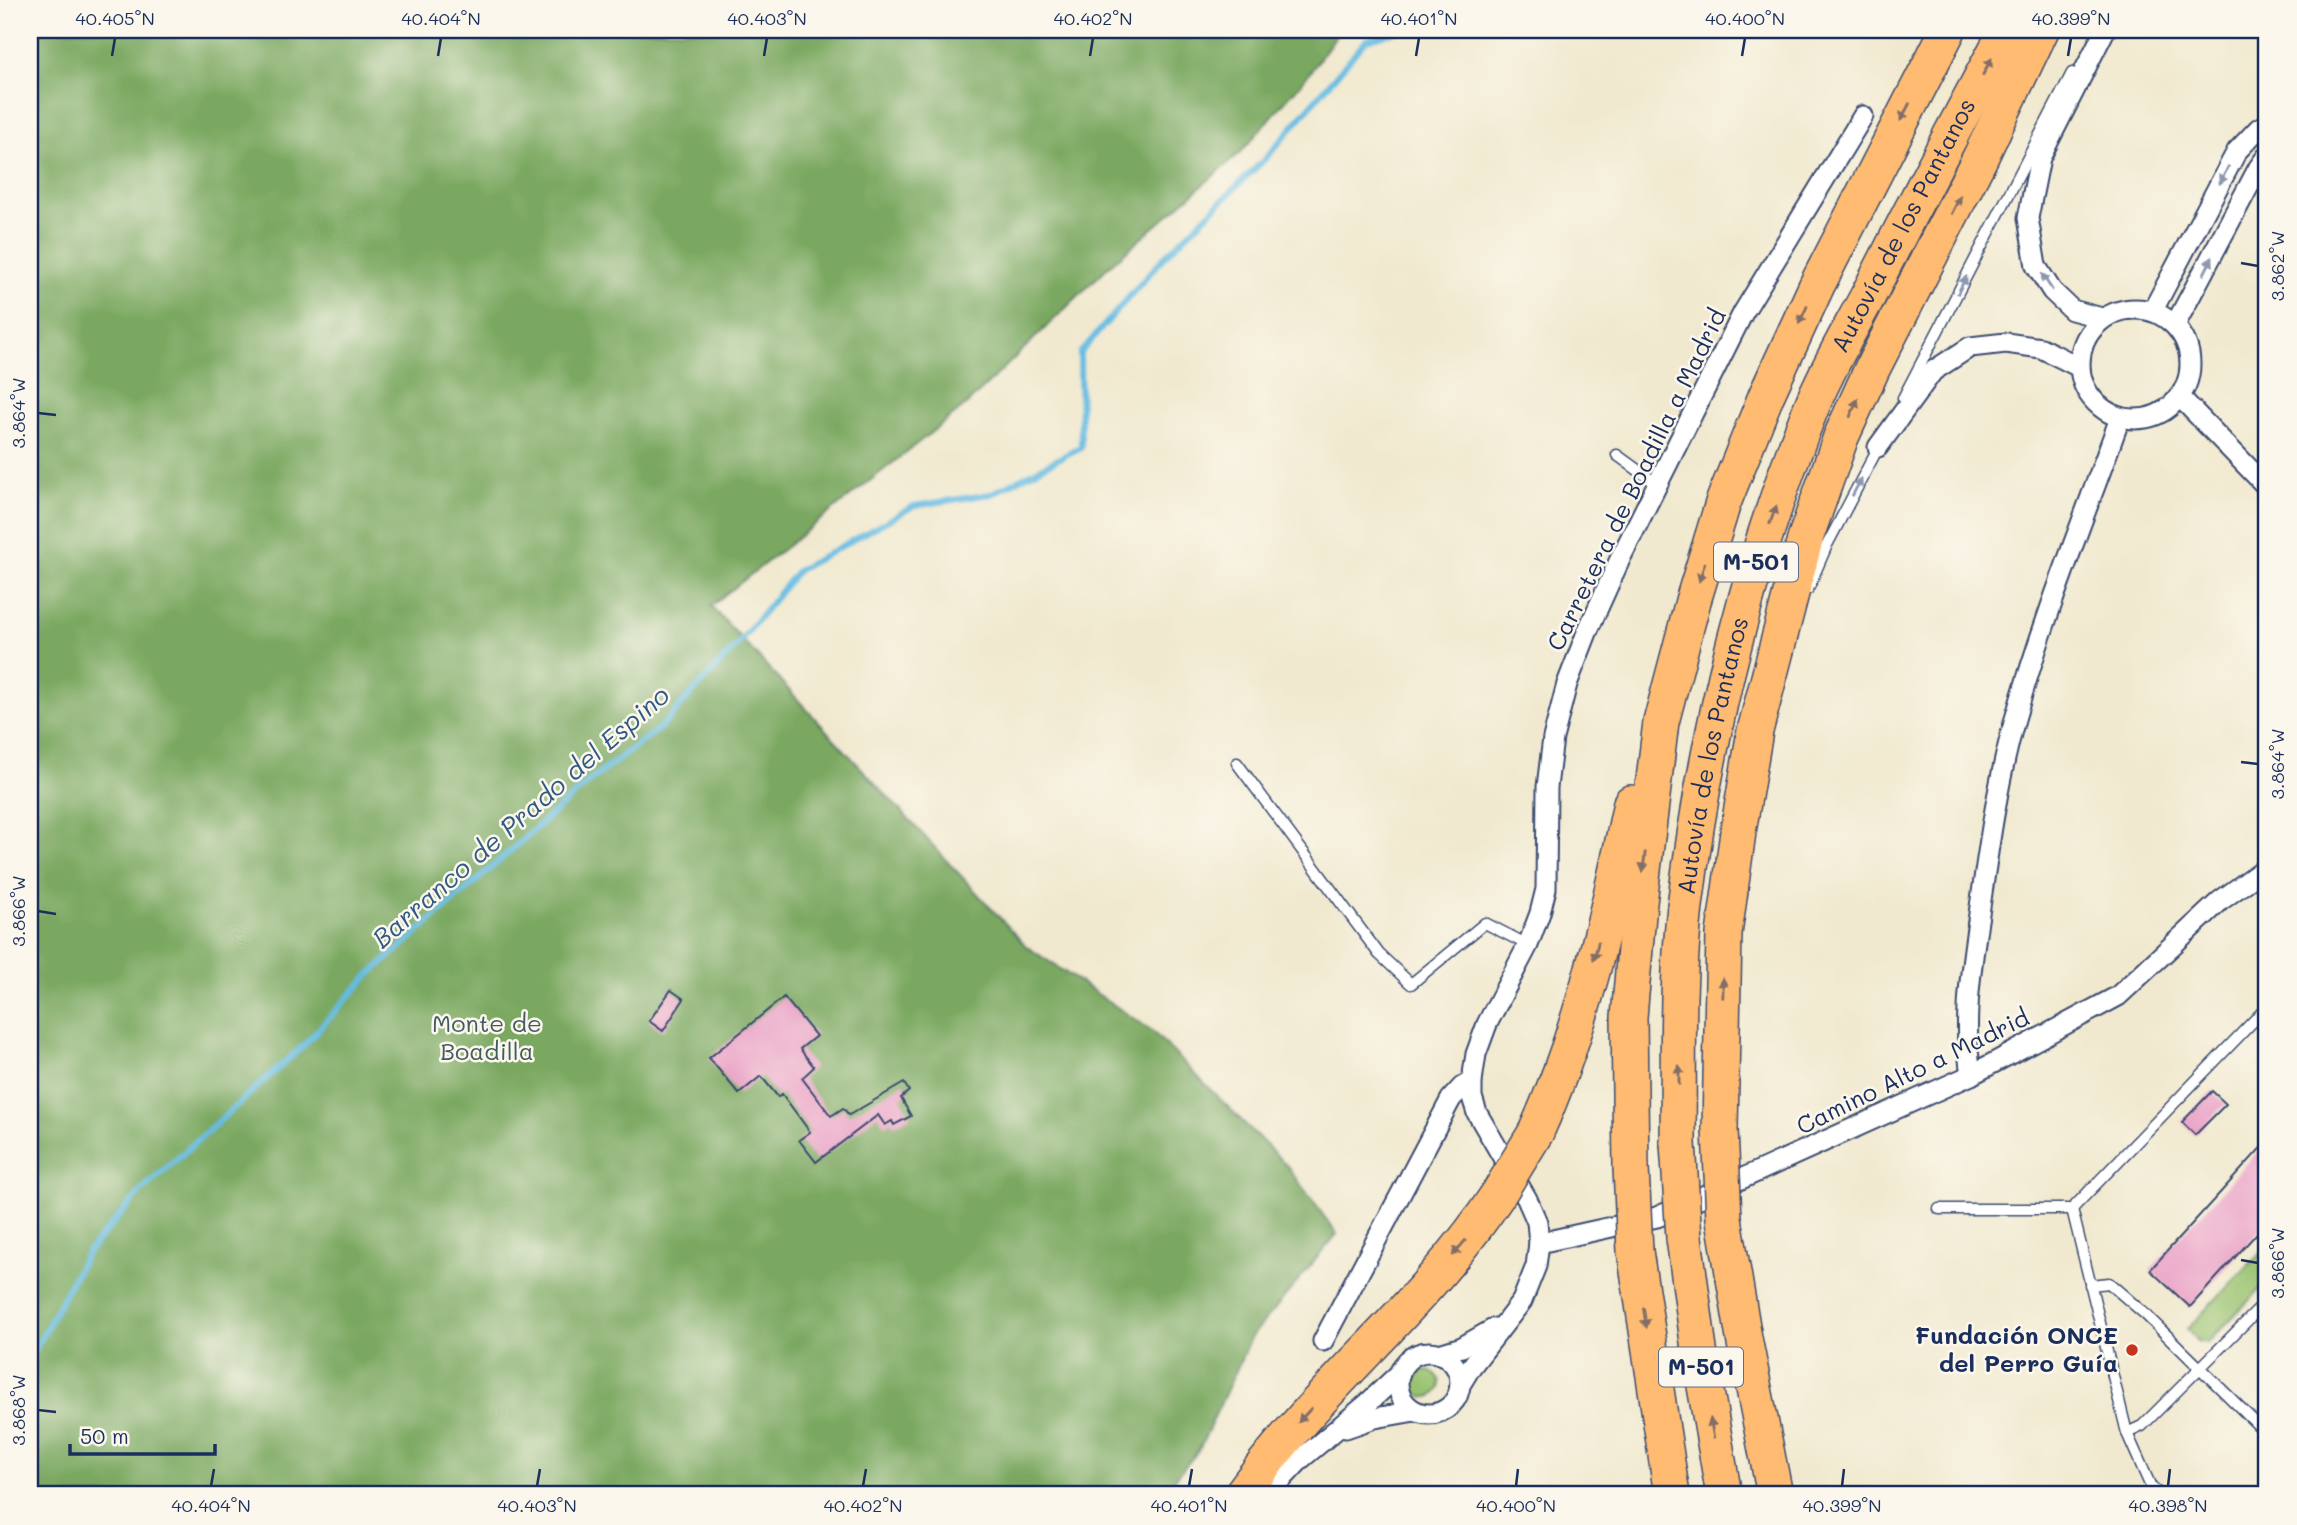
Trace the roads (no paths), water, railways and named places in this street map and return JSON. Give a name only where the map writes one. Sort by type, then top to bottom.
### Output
[{"type":"highway","name":"Autovía de los Pantanos","points":[[1672,1495],[1635,1251],[1631,1168],[1629,1017],[1639,903],[1661,722],[1693,601],[1724,503],[1766,396],[1817,285],[1948,30]]},
{"type":"highway","name":"Autovía de los Pantanos","points":[[1724,1495],[1700,1357],[1684,1238],[1678,1143],[1679,999],[1685,908],[1701,803],[1726,677],[1758,554],[1812,406],[1932,168],[2007,30]]},
{"type":"highway","points":[[1757,1495],[1727,1314],[1720,1129],[1724,934],[1755,731],[1806,536],[1841,436],[2041,30]]},
{"type":"highway","points":[[1241,1495],[1266,1460],[1303,1417],[1459,1249],[1499,1193],[1535,1132],[1557,1082],[1572,1037],[1609,900],[1639,762],[1661,722]]},
{"type":"highway","points":[[1724,1219],[1775,1495]]},
{"type":"street","points":[[2102,318],[2072,310],[2052,291],[2036,266],[2028,218],[2040,158],[2105,30]]},
{"type":"street","name":"Carretera de Boadilla a Madrid","points":[[1472,1081],[1476,1054],[1487,1024],[1528,945],[1540,913],[1546,889],[1547,787],[1553,738],[1567,684],[1588,630],[1657,484],[1744,313],[1863,116]]},
{"type":"street","points":[[2153,310],[2236,151],[2259,128],[2267,125]]},
{"type":"street","points":[[2175,325],[2267,156]]},
{"type":"street","points":[[2125,308],[2153,310],[2175,325],[2187,344],[2191,367],[2180,397],[2168,409],[2146,419],[2120,418],[2101,409],[2087,394],[2079,368],[2083,341],[2102,318],[2125,308]]},
{"type":"street","points":[[1878,447],[1933,372],[1970,347],[2006,343],[2041,348],[2079,368]]},
{"type":"street","points":[[2180,397],[2267,487]]},
{"type":"street","points":[[1972,1076],[1967,1050],[1967,1026],[1972,963],[1990,839],[2014,721],[2052,602],[2120,418]]},
{"type":"street","name":"Camino Alto a Madrid","points":[[1539,1243],[1657,1217],[1972,1076],[2118,996],[2220,901],[2267,867]]},
{"type":"street","points":[[1400,1373],[1398,1381],[1402,1399],[1415,1411],[1425,1414],[1445,1410],[1458,1395],[1460,1385],[1471,1367],[1522,1301],[1536,1266],[1539,1243],[1536,1222],[1527,1199],[1477,1113],[1472,1097],[1472,1081]]},
{"type":"street","points":[[1323,1341],[1451,1098],[1472,1081]]},
{"type":"street","points":[[1267,1495],[1326,1437],[1400,1373],[1409,1360],[1423,1353],[1439,1354],[1462,1348],[1484,1336],[1512,1314]]},
{"type":"street","points":[[1439,1354],[1446,1357],[1457,1370],[1460,1385]]},
{"type":"street","points":[[1326,1437],[1375,1418],[1415,1411]]},
{"type":"lane","points":[[1806,594],[1827,545],[2095,30]]},
{"type":"lane","points":[[1617,455],[1657,484]]},
{"type":"lane","points":[[1755,731],[1796,620]]},
{"type":"lane","points":[[1237,763],[1379,954],[1411,984],[1485,923],[1528,945]]},
{"type":"lane","points":[[1939,1209],[2072,1209],[2267,1007]]},
{"type":"lane","points":[[2072,1209],[2127,1433],[2151,1487],[2160,1495]]},
{"type":"lane","points":[[2090,1286],[2109,1283],[2146,1315],[2267,1434]]},
{"type":"lane","points":[[2127,1433],[2141,1426],[2267,1301]]},
{"type":"waterway","name":"Barranco de Prado del Espino","points":[[30,1359],[86,1254],[143,1189],[303,1046],[369,975],[591,780],[661,727],[738,644],[797,571],[914,506],[991,494],[1081,447],[1080,353],[1164,257],[1268,156],[1366,40],[1401,30]]},
{"type":"place","name":"Fundación ONCE del Perro Guía","points":[[2132,1350]]},
{"type":"park label","name":"Monte de Boadilla","points":[[487,1038]]}]
